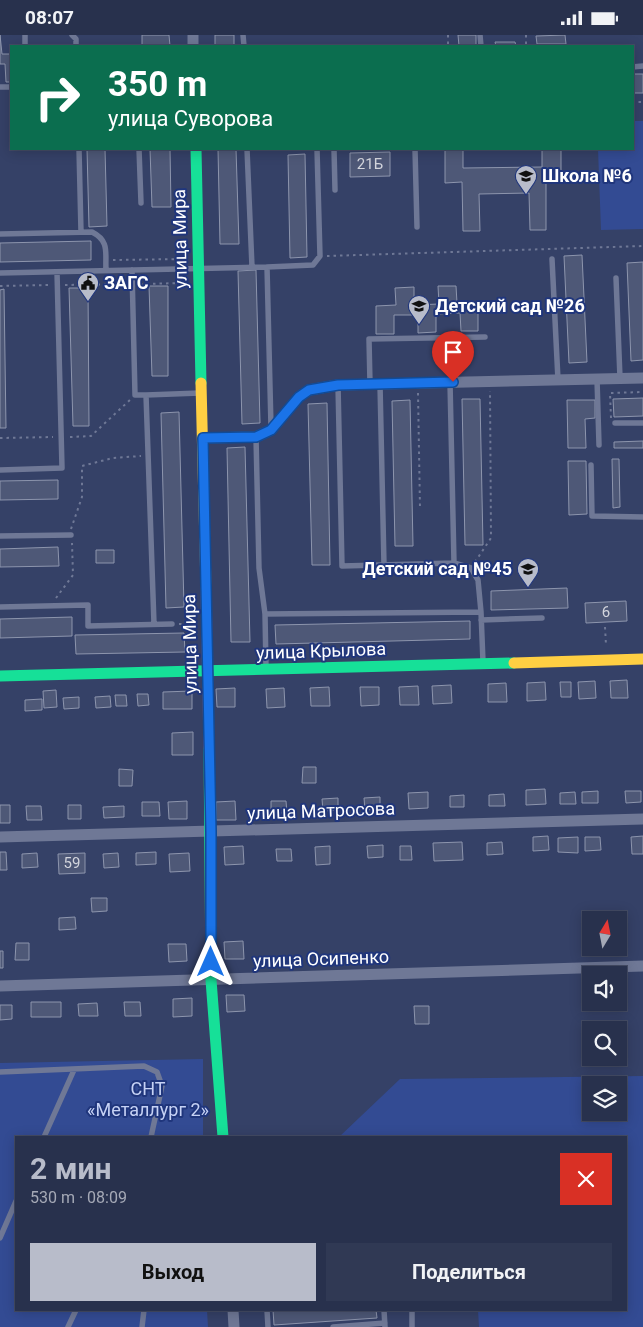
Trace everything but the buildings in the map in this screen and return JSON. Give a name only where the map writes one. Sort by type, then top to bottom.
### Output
[{"type":"street","name":"улица Мира","points":[[196,150],[211,832],[211,981],[223,1136]]},
{"type":"street","points":[[203,438],[256,437],[271,430],[299,397],[309,390],[338,385],[643,378]]},
{"type":"street","name":"улица Крылова","points":[[0,675],[208,672],[643,659]]},
{"type":"street","name":"улица Матросова","points":[[0,837],[643,819]]},
{"type":"street","name":"улица Осипенко","points":[[0,986],[211,981],[643,965]]},
{"type":"street","points":[[233,1311],[234,1327]]},
{"type":"lane","points":[[79,150],[81,232]]},
{"type":"lane","points":[[139,150],[140,203]]},
{"type":"lane","points":[[248,150],[252,267]]},
{"type":"lane","points":[[0,273],[132,270],[198,264],[252,267],[313,265],[320,256],[317,150]]},
{"type":"lane","points":[[334,150],[335,190]]},
{"type":"lane","points":[[415,150],[417,227]]},
{"type":"lane","points":[[0,234],[92,232],[102,237],[105,244],[106,270]]},
{"type":"lane","points":[[552,259],[558,380]]},
{"type":"lane","points":[[267,267],[271,430]]},
{"type":"lane","points":[[132,270],[135,395],[202,393]]},
{"type":"lane","points":[[0,470],[62,469],[57,272]]},
{"type":"lane","points":[[616,278],[620,378]]},
{"type":"lane","points":[[384,565],[375,384],[369,339],[485,337]]},
{"type":"lane","points":[[597,379],[598,445]]},
{"type":"lane","points":[[450,382],[454,563]]},
{"type":"lane","points":[[338,385],[342,566],[454,563],[471,568],[478,580],[483,663]]},
{"type":"lane","points":[[146,395],[154,624]]},
{"type":"lane","points":[[615,423],[643,423]]},
{"type":"lane","points":[[256,437],[259,568],[265,614],[266,670]]},
{"type":"lane","points":[[590,465],[592,516],[643,517]]},
{"type":"lane","points":[[0,536],[72,535]]},
{"type":"lane","points":[[0,607],[88,605],[88,626],[172,624]]},
{"type":"lane","points":[[265,614],[480,612]]},
{"type":"lane","points":[[481,620],[542,618]]},
{"type":"lane","points":[[0,1072],[144,1066],[157,1072],[162,1086],[151,1136]]},
{"type":"lane","points":[[44,1136],[74,1070]]},
{"type":"lane","points":[[0,1238],[15,1203]]},
{"type":"lane","points":[[68,1327],[76,1311]]},
{"type":"lane","points":[[142,1327],[144,1311]]},
{"type":"lane","points":[[267,1311],[268,1327]]},
{"type":"lane","points":[[334,1327],[385,1325],[384,1311]]},
{"type":"lane","points":[[412,1311],[412,1327]]},
{"type":"path","points":[[320,256],[643,246]]},
{"type":"path","points":[[105,261],[198,264]]},
{"type":"path","points":[[0,287],[183,283]]},
{"type":"path","points":[[471,568],[491,538],[490,381]]},
{"type":"path","points":[[417,383],[420,508]]},
{"type":"path","points":[[615,423],[611,423],[610,393],[643,392]]},
{"type":"path","points":[[0,438],[91,436],[135,395]]},
{"type":"path","points":[[51,606],[73,575],[71,524],[82,497],[82,466],[112,458],[149,455]]},
{"type":"path","points":[[172,624],[192,623]]},
{"type":"path","points":[[605,627],[606,645]]},
{"type":"green space","points":[[634,121],[643,121],[643,229],[601,230],[598,150],[634,150]]},
{"type":"green space","name":"СНТ «Металлург 2»","points":[[203,1059],[203,1136],[15,1136],[15,1311],[207,1311],[208,1327],[0,1327],[0,1063]]},
{"type":"green space","points":[[627,1076],[643,1076],[643,1327],[479,1327],[478,1311],[627,1311],[627,1136],[340,1136],[400,1079],[582,1077],[582,1121],[627,1121]]},
{"type":"traffic: fast","points":[[196,150],[201,383]]},
{"type":"traffic: fast","points":[[0,676],[514,663]]},
{"type":"traffic: fast","points":[[209,748],[211,980],[223,1136]]},
{"type":"traffic: slow","points":[[201,383],[206,588]]},
{"type":"traffic: slow","points":[[514,663],[643,659]]},
{"type":"traffic: jam","points":[[206,588],[209,748]]},
{"type":"place","name":"Школа №6","points":[[526,195]]},
{"type":"place","name":"ЗАГС","points":[[88,302]]},
{"type":"place","name":"Детский сад №26","points":[[419,325]]},
{"type":"place","name":"Детский сад №45","points":[[528,588]]},
{"type":"route","points":[[211,962],[211,832],[203,438],[256,437],[271,430],[299,397],[309,390],[338,385],[453,382]]}]
